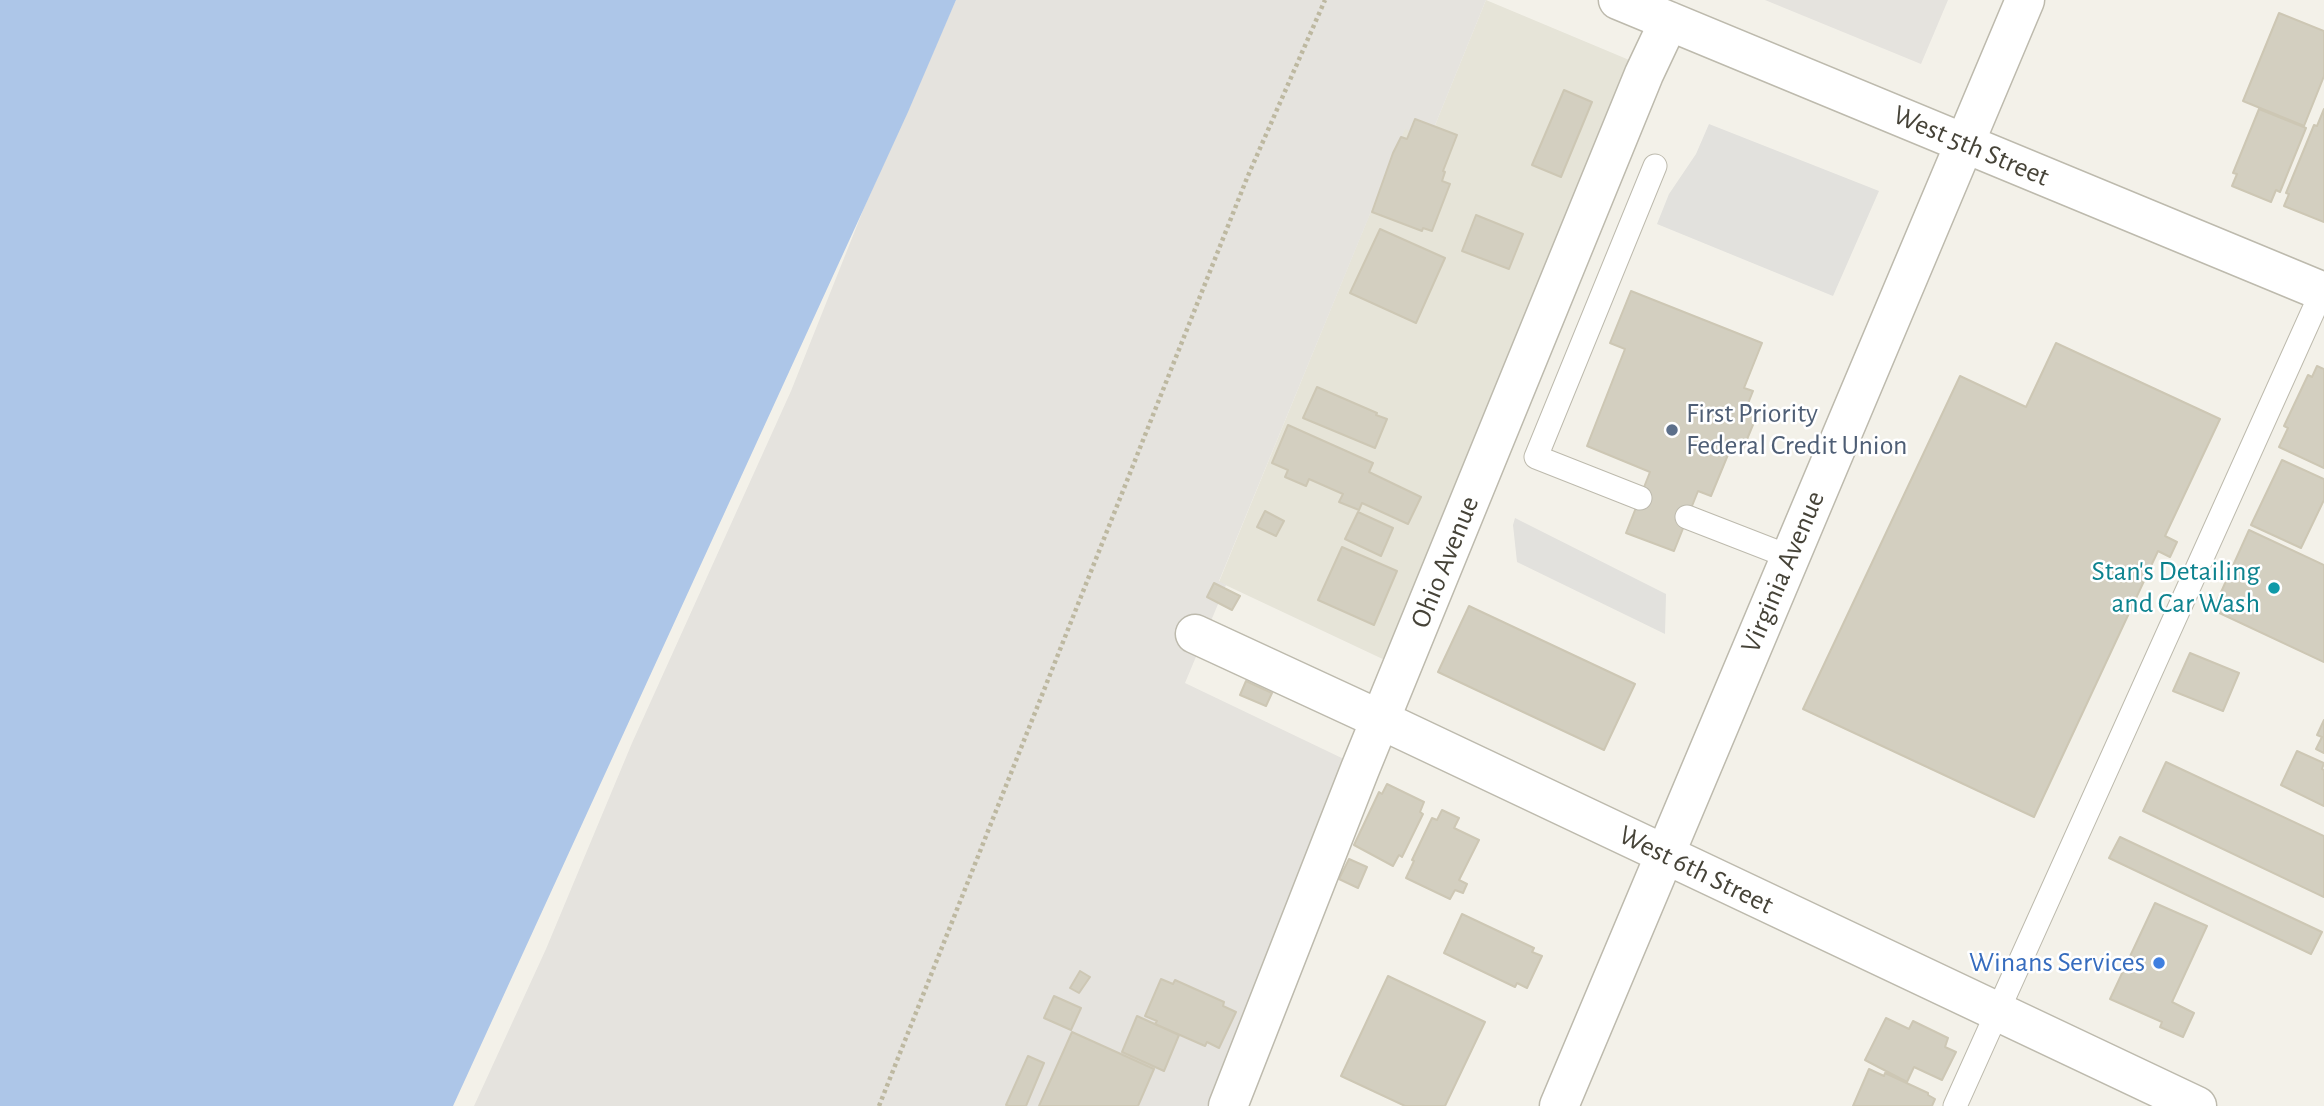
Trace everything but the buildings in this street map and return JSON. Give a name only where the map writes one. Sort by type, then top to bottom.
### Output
[{"type":"street","name":"West 5th Street","points":[[1618,0],[2324,290]]},
{"type":"street","name":"Virginia Avenue","points":[[1559,1106],[2025,0]]},
{"type":"street","name":"Ohio Avenue","points":[[1228,1106],[1381,720],[1644,74],[1669,22]]},
{"type":"street","name":"West 6th Street","points":[[1195,634],[2197,1106]]},
{"type":"lane","points":[[1640,498],[1536,457],[1655,166]]},
{"type":"lane","points":[[1955,1106],[2324,290]]},
{"type":"lane","points":[[1687,517],[1790,557]]},
{"type":"path","points":[[878,1106],[1247,178],[1325,0]]},
{"type":"shaded area","points":[[956,0],[1486,0],[1429,140],[1405,129],[1219,581],[1226,585],[1185,683],[1348,761],[1207,1106],[474,1106],[546,949],[632,743],[791,391],[864,208]]},
{"type":"shaded area","points":[[1486,0],[1634,62],[1389,662],[1219,582],[1405,128],[1429,140]]},
{"type":"shaded area","points":[[1765,0],[1948,0],[1921,64]]},
{"type":"shaded area","points":[[1709,124],[1879,191],[1833,296],[1657,224],[1669,194],[1696,154]]},
{"type":"shaded area","points":[[1515,518],[1666,594],[1665,634],[1517,562],[1513,525]]},
{"type":"water","points":[[0,0],[956,0],[908,112],[453,1106],[0,1106]]},
{"type":"place","name":"First Priority Federal Credit Union","points":[[1672,430]]},
{"type":"place","name":"Stan's Detailing and Car Wash","points":[[2274,588]]},
{"type":"place","name":"Winans Services","points":[[2159,963]]}]
